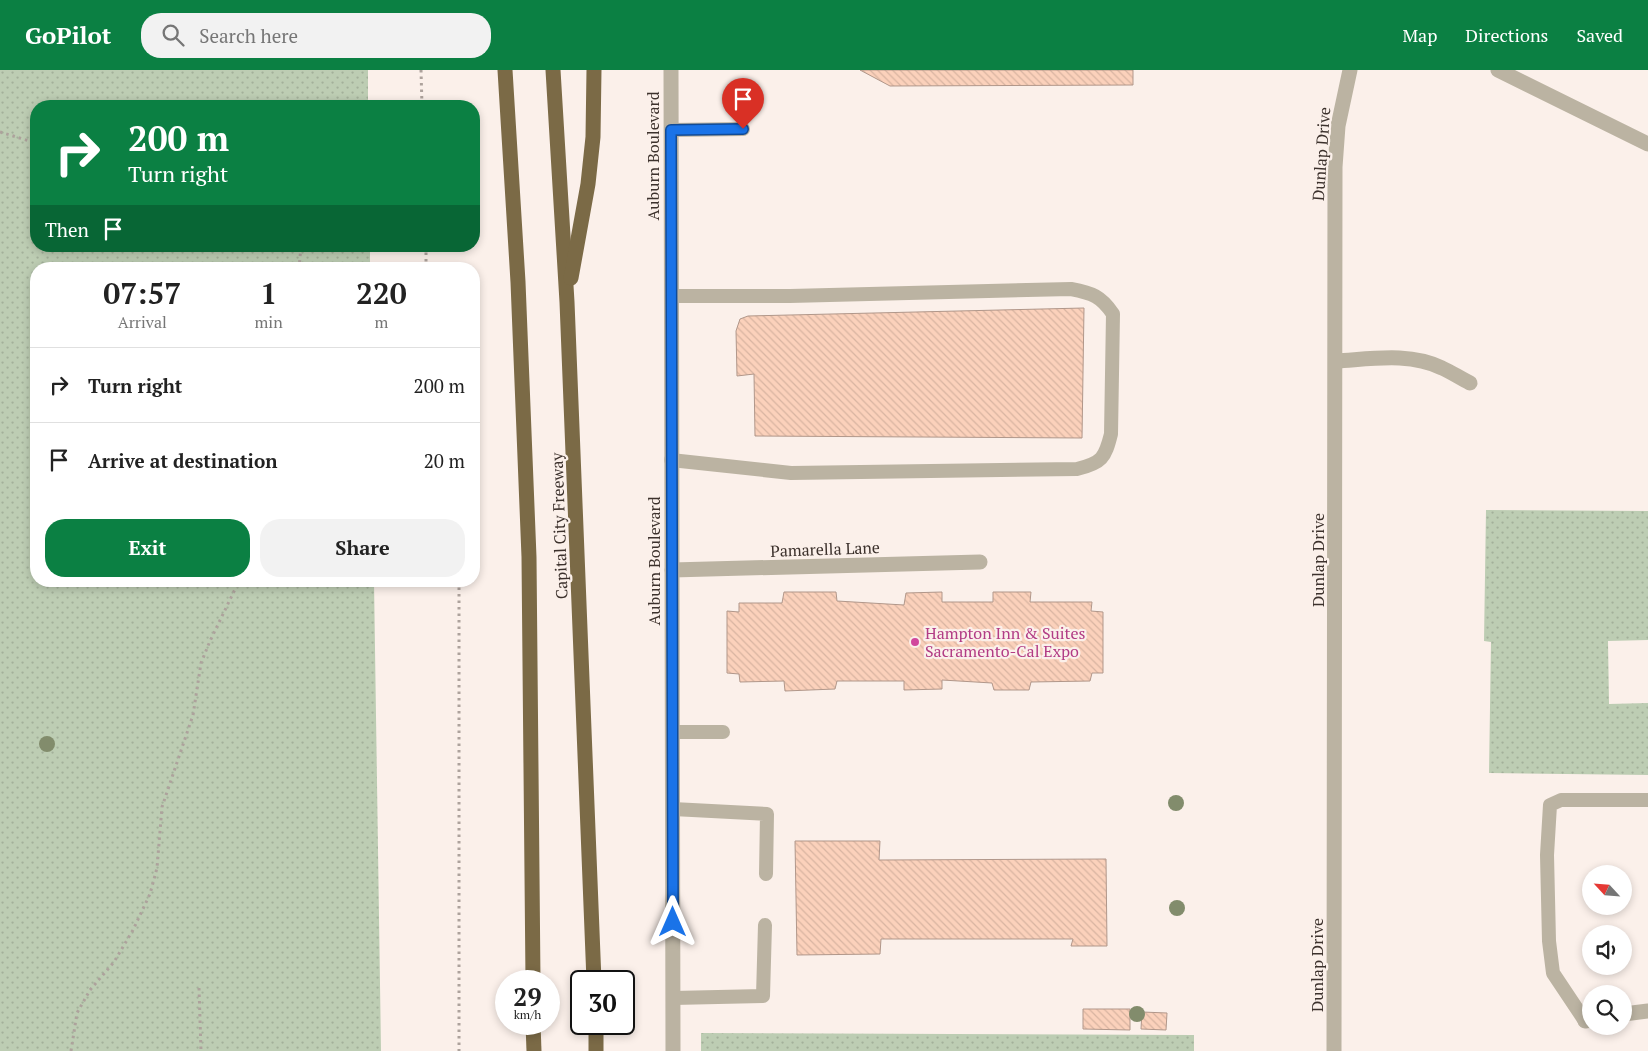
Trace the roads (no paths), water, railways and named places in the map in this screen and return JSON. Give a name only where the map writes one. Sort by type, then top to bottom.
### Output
[{"type":"highway","name":"Capital City Freeway","points":[[505,70],[518,282],[529,557],[533,970]]},
{"type":"highway","name":"Capital City Freeway","points":[[553,70],[567,302],[594,970]]},
{"type":"highway","points":[[567,302],[588,184],[593,137],[594,70]]},
{"type":"highway","points":[[533,1035],[534,1051]]},
{"type":"street","name":"Auburn Boulevard","points":[[671,70],[673,1051]]},
{"type":"street","name":"Dunlap Drive","points":[[1334,1051],[1335,167],[1338,126],[1350,70]]},
{"type":"street","points":[[1498,70],[1648,144]]},
{"type":"street","points":[[1336,361],[1393,358],[1417,360],[1441,367],[1470,383]]},
{"type":"street","name":"Pamarella Lane","points":[[672,570],[980,562]]},
{"type":"street","points":[[1632,1013],[1648,1011]]},
{"type":"lane","points":[[671,130],[743,129]]},
{"type":"lane","points":[[671,296],[790,296],[1071,290],[1087,292],[1104,300],[1113,314],[1111,434],[1106,454],[1095,465],[1077,469],[791,473],[672,460]]},
{"type":"lane","points":[[673,732],[723,732]]},
{"type":"lane","points":[[1582,1013],[1553,973],[1548,922],[1547,855],[1550,805],[1561,800],[1648,800]]},
{"type":"lane","points":[[673,809],[767,814],[766,874]]},
{"type":"lane","points":[[673,998],[763,996],[766,925]]},
{"type":"place","name":"Hampton Inn & Suites Sacramento-Cal Expo","points":[[915,642]]}]
